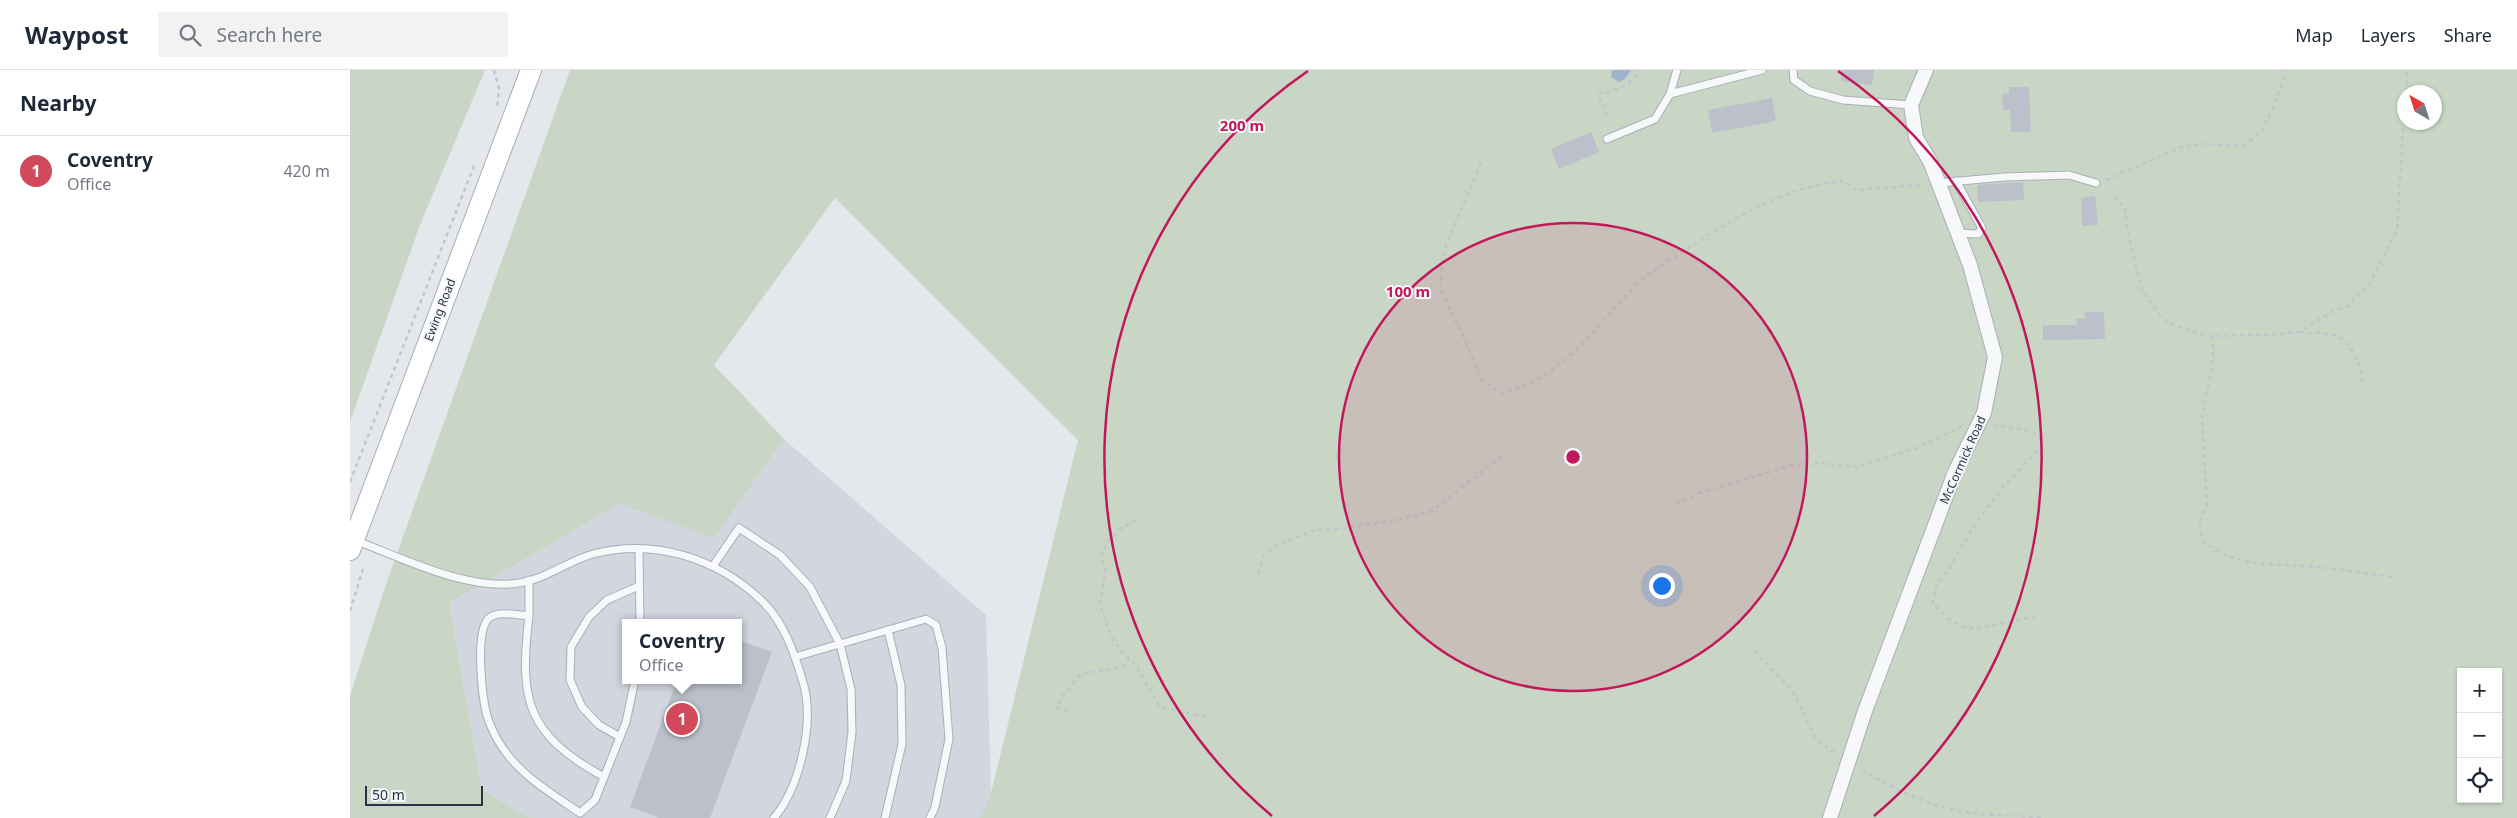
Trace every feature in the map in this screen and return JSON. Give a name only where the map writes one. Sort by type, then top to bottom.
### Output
[{"type":"street","name":"Ewing Road","points":[[352,545],[531,70]]},
{"type":"street","points":[[1911,105],[1926,70]]},
{"type":"street","name":"McCormick Road","points":[[1830,818],[1865,711],[1952,482],[1984,413],[1995,357],[1970,265],[1930,161],[1916,138],[1911,105]]},
{"type":"lane","points":[[1607,139],[1655,119],[1670,94],[1677,70]]},
{"type":"lane","points":[[1670,94],[1762,70]]},
{"type":"lane","points":[[1793,70],[1794,80],[1810,91],[1843,100],[1911,105]]},
{"type":"lane","points":[[1938,183],[2004,177],[2069,176],[2096,183]]},
{"type":"lane","points":[[1956,181],[1982,228],[1978,234],[1957,233]]},
{"type":"lane","points":[[714,566],[739,528],[780,555],[810,586],[840,644],[851,689],[852,732],[846,781],[830,818]]},
{"type":"lane","points":[[352,545],[478,583],[520,583],[592,554],[639,548],[680,553],[714,566],[764,602],[784,632],[795,657],[806,693],[807,731],[795,779],[774,818]]},
{"type":"lane","points":[[639,548],[640,619]]},
{"type":"lane","points":[[529,580],[529,616],[524,654],[525,682],[532,709],[547,736],[576,761],[604,777]]},
{"type":"lane","points":[[620,737],[599,726],[582,707],[570,680],[571,647],[589,617],[607,600],[639,586]]},
{"type":"lane","points":[[529,616],[495,615],[488,619],[483,633],[480,661],[487,716],[500,744],[527,776],[580,813],[595,800],[620,737],[635,684]]},
{"type":"lane","points":[[795,657],[926,619],[936,625],[942,648],[949,739],[935,807],[930,818]]},
{"type":"lane","points":[[885,818],[902,744],[901,685],[888,630]]},
{"type":"path","points":[[494,70],[499,89],[496,108]]},
{"type":"path","points":[[1607,116],[1598,94],[1625,86],[1634,80],[1640,70]]},
{"type":"path","points":[[2106,180],[2181,146],[2204,144],[2244,146],[2262,131],[2276,101],[2286,70]]},
{"type":"path","points":[[2406,85],[2407,70]]},
{"type":"path","points":[[2300,332],[2329,314],[2348,306],[2371,281],[2397,230],[2403,130]]},
{"type":"path","points":[[350,482],[477,159]]},
{"type":"path","points":[[1481,163],[1444,250],[1440,288],[1467,344],[1480,378],[1500,393],[1518,389],[1554,371],[1575,353],[1584,340],[1600,326],[1640,283],[1659,267],[1747,211],[1795,191],[1835,182],[1844,181],[1856,190],[1938,183]]},
{"type":"path","points":[[2115,196],[2126,212],[2127,228],[2142,291],[2162,318],[2174,326],[2213,336],[2326,332],[2344,339],[2360,367],[2363,384]]},
{"type":"path","points":[[2213,336],[2213,361],[2202,417],[2207,505],[2199,522],[2203,542],[2222,555],[2258,565],[2304,566],[2393,577]]},
{"type":"path","points":[[1676,504],[1699,493],[1790,466],[1818,463],[1857,467],[1917,448],[1960,426],[2008,426],[2017,430],[2030,431],[2039,436],[2041,447],[2003,488],[1978,520],[1948,570],[1937,582],[1933,603],[1957,624],[1964,627],[2001,624],[2020,618],[2035,618]]},
{"type":"path","points":[[1258,573],[1264,555],[1279,544],[1315,530],[1336,530],[1397,520],[1430,512],[1504,455]]},
{"type":"path","points":[[1136,520],[1118,530],[1106,543],[1102,555],[1104,582],[1100,596],[1100,605],[1111,637],[1143,674],[1160,707],[1205,717]]},
{"type":"path","points":[[350,611],[363,570]]},
{"type":"path","points":[[1754,651],[1792,690],[1816,739],[1849,763],[1910,797],[1930,804],[1972,813],[2041,818]]},
{"type":"path","points":[[1068,711],[1057,708],[1061,698],[1082,673],[1108,670],[1125,665],[1129,659]]},
{"type":"shaded area","points":[[784,439],[986,615],[991,793],[980,818],[530,818],[482,790],[449,603],[619,504],[714,538]]},
{"type":"green space","points":[[350,70],[485,70],[420,225],[350,422]]},
{"type":"green space","points":[[570,70],[2517,70],[2517,818],[980,818],[991,793],[1078,440],[835,198],[714,365],[784,439],[714,538],[619,504],[449,603],[482,790],[530,818],[350,818],[350,696],[384,590]]},
{"type":"water","points":[[1612,70],[1631,70],[1626,78],[1619,82],[1611,77]]},
{"type":"building","points":[[1842,70],[1874,70],[1872,85],[1841,81]]},
{"type":"building","points":[[2009,87],[2029,87],[2031,132],[2011,132],[2010,110],[2003,110],[2002,94],[2009,93]]},
{"type":"building","points":[[1772,98],[1776,121],[1712,133],[1708,110]]},
{"type":"building","points":[[1591,132],[1599,152],[1559,169],[1551,149]]},
{"type":"building","points":[[2023,182],[2024,200],[1978,202],[1977,185]]},
{"type":"building","points":[[2095,196],[2098,225],[2082,226],[2081,198]]},
{"type":"building","points":[[2085,312],[2104,312],[2105,339],[2043,340],[2043,325],[2077,325],[2076,319],[2085,319]]},
{"type":"building","points":[[742,641],[772,652],[710,818],[660,818],[630,807],[676,684],[742,684]]},
{"type":"place","name":"Coventry","points":[[682,719]]}]
